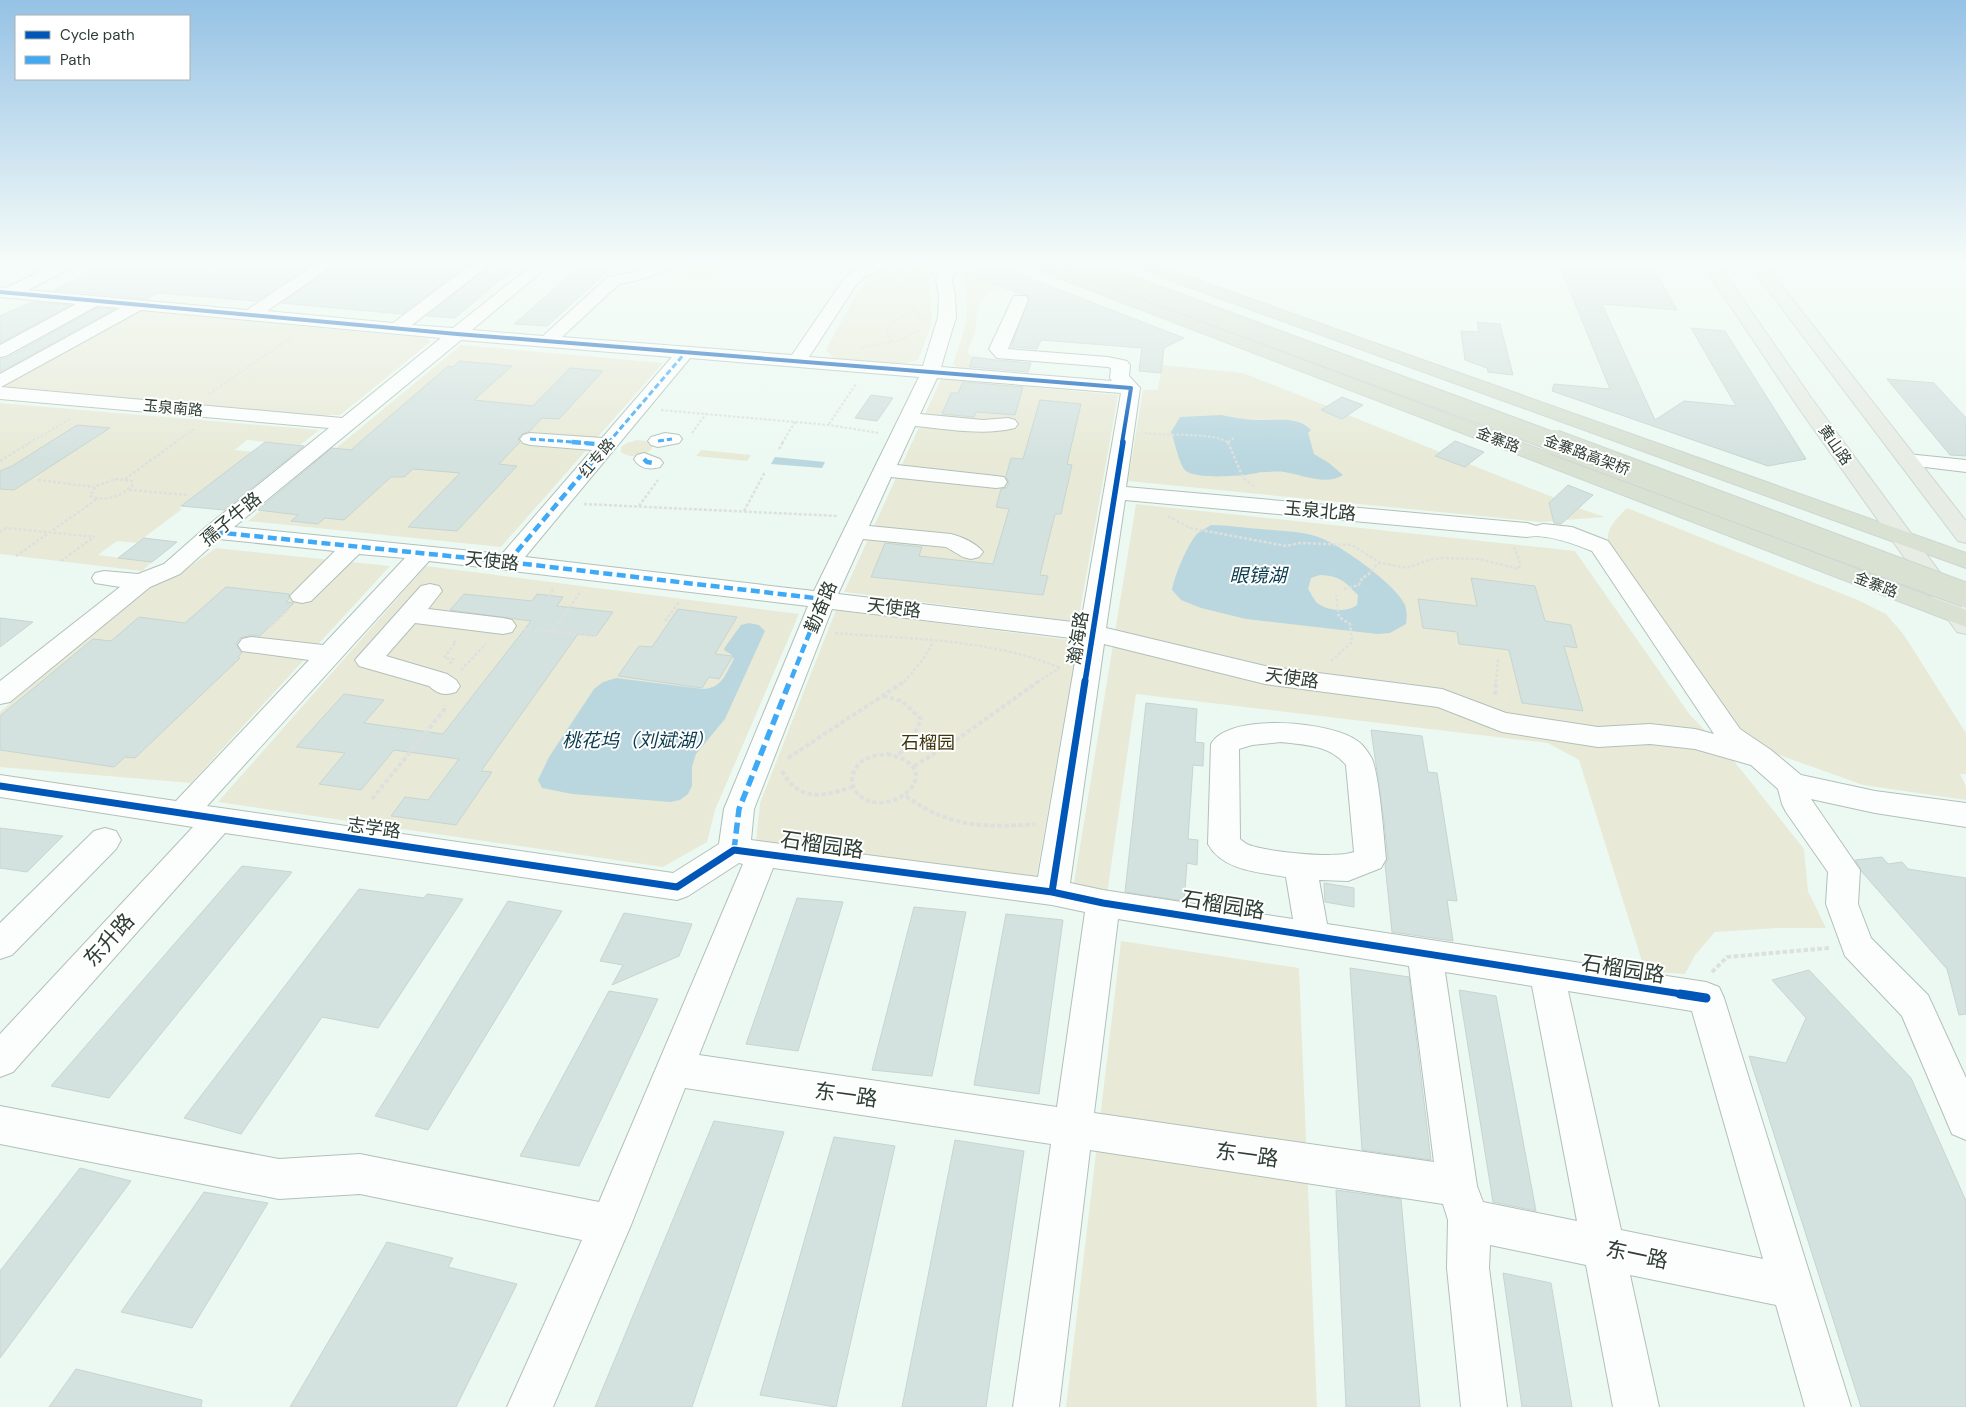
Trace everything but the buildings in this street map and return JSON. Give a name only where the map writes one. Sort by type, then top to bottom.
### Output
[{"type":"highway","name":"金寨路","points":[[1201,328],[1964,620]]},
{"type":"highway","name":"金寨路高架桥","points":[[1245,328],[1966,595]]},
{"type":"highway","name":"金寨路高架桥","points":[[1286,328],[1966,575]]},
{"type":"highway","points":[[1315,328],[1966,561]]},
{"type":"main road","name":"黄山路","points":[[1754,328],[1902,538],[1964,620]]},
{"type":"main road","points":[[1805,328],[1966,536]]},
{"type":"street","points":[[0,352],[45,328]]},
{"type":"street","points":[[0,382],[97,328]]},
{"type":"street","points":[[393,328],[1131,388]]},
{"type":"street","name":"孺子牛路","points":[[0,695],[141,582],[172,569],[345,424],[465,328]]},
{"type":"street","points":[[547,341],[562,328]]},
{"type":"street","points":[[797,361],[819,328]]},
{"type":"street","name":"勤奋路","points":[[530,1407],[610,1225],[675,1070],[749,852],[738,810],[823,599],[886,470],[931,371],[944,328]]},
{"type":"street","points":[[1008,328],[998,349],[1003,354],[1108,362],[1121,365],[1119,378],[1131,388]]},
{"type":"street","name":"红专路","points":[[508,562],[560,503],[685,352]]},
{"type":"street","name":"瀚海路","points":[[1052,892],[1094,634],[1131,388]]},
{"type":"street","name":"玉泉南路","points":[[0,393],[345,424]]},
{"type":"street","points":[[905,428],[1008,424]]},
{"type":"street","points":[[530,439],[608,445]]},
{"type":"street","points":[[1907,460],[1962,471]]},
{"type":"street","points":[[886,470],[996,482]]},
{"type":"street","name":"玉泉北路","points":[[1114,492],[1572,534],[1600,546],[1730,736],[1761,756],[1792,784]]},
{"type":"street","points":[[860,524],[951,541],[971,552]]},
{"type":"street","name":"天使路","points":[[214,532],[508,562],[823,599],[1094,634],[1265,675],[1442,698],[1502,722],[1598,737],[1650,734],[1695,739],[1761,756]]},
{"type":"street","points":[[302,596],[354,546]]},
{"type":"street","points":[[183,812],[423,553]]},
{"type":"street","points":[[104,578],[141,582]]},
{"type":"street","points":[[430,591],[368,660],[442,683]]},
{"type":"street","points":[[409,614],[503,626]]},
{"type":"street","points":[[251,645],[329,654]]},
{"type":"street","points":[[1281,732],[1329,739],[1350,748],[1360,763],[1370,858],[1348,868],[1301,867],[1241,856],[1224,844],[1225,744],[1248,735],[1281,732]]},
{"type":"street","points":[[1966,815],[1875,802],[1792,784],[1797,804],[1844,870],[1842,904],[1857,946],[1915,1006],[1966,1121]]},
{"type":"street","name":"志学路","points":[[0,786],[677,887],[749,852]]},
{"type":"street","name":"东升路","points":[[0,1060],[218,820]]},
{"type":"street","points":[[0,945],[105,840]]},
{"type":"street","name":"石榴园路","points":[[749,852],[1052,892],[1312,936],[1706,998]]},
{"type":"street","points":[[1301,867],[1312,936]]},
{"type":"street","points":[[1036,1407],[1103,902]]},
{"type":"street","points":[[1426,954],[1463,1203],[1468,1268],[1484,1407]]},
{"type":"street","points":[[1547,973],[1636,1407]]},
{"type":"street","points":[[1706,998],[1828,1407]]},
{"type":"street","name":"东一路","points":[[675,1070],[1072,1129],[1463,1203],[1603,1248],[1792,1287]]},
{"type":"street","points":[[0,1124],[280,1179],[360,1174],[610,1225]]},
{"type":"path","points":[[186,409],[297,328]]},
{"type":"path","points":[[888,328],[886,330],[892,341]]},
{"type":"path","points":[[823,363],[852,350],[915,334],[921,328]]},
{"type":"path","points":[[829,425],[867,366]]},
{"type":"path","points":[[0,461],[98,401]]},
{"type":"path","points":[[639,409],[829,425],[905,428]]},
{"type":"path","points":[[125,479],[218,412]]},
{"type":"path","points":[[673,439],[706,414]]},
{"type":"path","points":[[779,449],[796,422]]},
{"type":"path","points":[[1170,436],[1195,436],[1228,442],[1234,438]]},
{"type":"path","points":[[1228,442],[1243,478]]},
{"type":"path","points":[[639,506],[653,466]]},
{"type":"path","points":[[744,512],[764,472]]},
{"type":"path","points":[[129,490],[133,483],[125,479],[108,481],[95,487],[90,493],[93,498],[98,499],[110,498],[129,490],[189,495]]},
{"type":"path","points":[[38,480],[95,487]]},
{"type":"path","points":[[1148,496],[1160,510],[1173,520],[1190,528],[1286,546],[1300,544],[1352,545],[1379,562],[1406,568],[1428,560],[1465,558],[1493,561],[1508,568],[1519,568],[1525,530]]},
{"type":"path","points":[[16,556],[98,499]]},
{"type":"path","points":[[560,503],[744,512],[860,524]]},
{"type":"path","points":[[0,532],[6,528],[95,537],[60,562]]},
{"type":"path","points":[[1344,589],[1359,585],[1362,578],[1368,575],[1373,565],[1379,562]]},
{"type":"path","points":[[552,632],[594,573]]},
{"type":"path","points":[[1336,595],[1339,617],[1350,624],[1352,642]]},
{"type":"path","points":[[251,645],[302,596]]},
{"type":"path","points":[[665,622],[683,596]]},
{"type":"path","points":[[442,683],[454,659],[444,658],[456,642],[446,641],[463,621]]},
{"type":"path","points":[[810,634],[837,633],[992,647],[1035,657],[1060,668]]},
{"type":"path","points":[[749,783],[902,684],[924,658],[934,641]]},
{"type":"path","points":[[1493,718],[1498,658]]},
{"type":"path","points":[[914,766],[957,741],[1023,690],[1060,668],[1089,662]]},
{"type":"path","points":[[883,696],[902,701],[921,719],[914,738],[905,752],[898,756]]},
{"type":"path","points":[[876,755],[898,756],[914,766],[917,773],[917,781],[913,789],[906,796],[897,800],[875,803],[857,794],[852,788],[852,772],[858,764],[876,755]]},
{"type":"path","points":[[782,762],[782,773],[790,784],[800,792],[821,796],[852,788]]},
{"type":"path","points":[[906,796],[935,816],[970,825],[1008,827],[1064,819]]},
{"type":"path","points":[[1706,998],[1712,971],[1728,957],[1857,946]]},
{"type":"green space","points":[[102,328],[317,328],[427,338],[430,342],[340,415],[313,415],[5,388],[4,383]]},
{"type":"green space","points":[[838,328],[930,328],[918,360],[898,364],[836,361],[826,350]]},
{"type":"green space","points":[[964,328],[976,328],[967,352],[973,357],[967,370],[958,368],[953,364]]},
{"type":"green space","points":[[461,345],[663,363],[501,547],[248,521]]},
{"type":"green space","points":[[1162,365],[1243,373],[1327,406],[1321,410],[1342,419],[1348,415],[1440,452],[1436,456],[1465,467],[1469,464],[1555,498],[1576,511],[1578,508],[1605,517],[1540,522],[1128,481],[1143,390],[1158,390]]},
{"type":"green space","points":[[941,379],[1118,395],[1078,622],[844,592]]},
{"type":"green space","points":[[0,403],[319,430],[300,445],[247,440],[235,450],[255,452],[213,485],[209,484],[179,508],[182,509],[137,543],[117,541],[98,555],[152,562],[142,571],[0,554]]},
{"type":"green space","points":[[637,440],[647,441],[653,445],[651,450],[636,456],[628,456],[621,452],[621,447]]},
{"type":"green space","points":[[701,450],[751,455],[747,461],[696,456]]},
{"type":"green space","points":[[1136,504],[1575,551],[1690,715],[1730,756],[1804,849],[1808,891],[1826,928],[1778,928],[1715,932],[1695,955],[1685,974],[1645,971],[1579,760],[1548,743],[1136,694],[1107,894],[1074,883]]},
{"type":"green space","points":[[1627,508],[1858,600],[1886,614],[1904,635],[1966,733],[1966,774],[1960,774],[1966,786],[1966,800],[1863,785],[1771,752],[1744,736],[1610,549],[1608,537],[1611,527]]},
{"type":"green space","points":[[216,548],[390,566],[191,783],[0,767],[0,712],[146,590],[185,570]]},
{"type":"green space","points":[[426,566],[799,614],[715,810],[707,842],[663,867],[218,802]]},
{"type":"green space","name":"石榴园","points":[[836,610],[1078,641],[1036,879],[756,842],[760,803]]},
{"type":"green space","points":[[1121,941],[1299,968],[1317,1407],[1066,1407]]},
{"type":"water","points":[[1221,415],[1248,420],[1286,420],[1306,425],[1311,430],[1308,433],[1314,454],[1329,463],[1343,475],[1329,480],[1322,480],[1282,472],[1215,476],[1191,474],[1186,471],[1179,459],[1171,432],[1180,417]]},
{"type":"water","points":[[775,457],[825,462],[822,468],[771,464]]},
{"type":"water","name":"眼镜湖","points":[[1211,525],[1309,534],[1337,546],[1379,576],[1400,596],[1405,605],[1406,624],[1390,633],[1377,634],[1246,619],[1201,608],[1181,600],[1172,590],[1178,569],[1193,538]],"holes":[[[1320,575],[1332,577],[1345,583],[1358,595],[1357,605],[1353,608],[1337,610],[1326,608],[1317,603],[1308,589],[1311,578]]]},
{"type":"water","name":"桃花坞（刘斌湖）","points":[[749,623],[759,625],[765,631],[725,719],[696,754],[692,767],[692,786],[688,794],[680,800],[670,802],[572,794],[542,788],[538,780],[549,757],[594,689],[603,682],[616,678],[703,689],[715,686],[722,680],[734,659],[732,655],[724,650],[725,647],[741,625]]},
{"type":"marked path","points":[[508,562],[685,353]]},
{"type":"marked path","points":[[530,439],[608,445]]},
{"type":"marked path","points":[[658,441],[672,439]]},
{"type":"marked path","points":[[644,459],[647,462],[653,463]]},
{"type":"marked path","points":[[214,532],[508,562],[823,599],[739,809],[734,850]]},
{"type":"cycle path","points":[[388,328],[1131,388],[1052,892]]},
{"type":"cycle path","points":[[0,786],[677,887],[734,850],[1052,892],[1103,903],[1706,998]]}]
